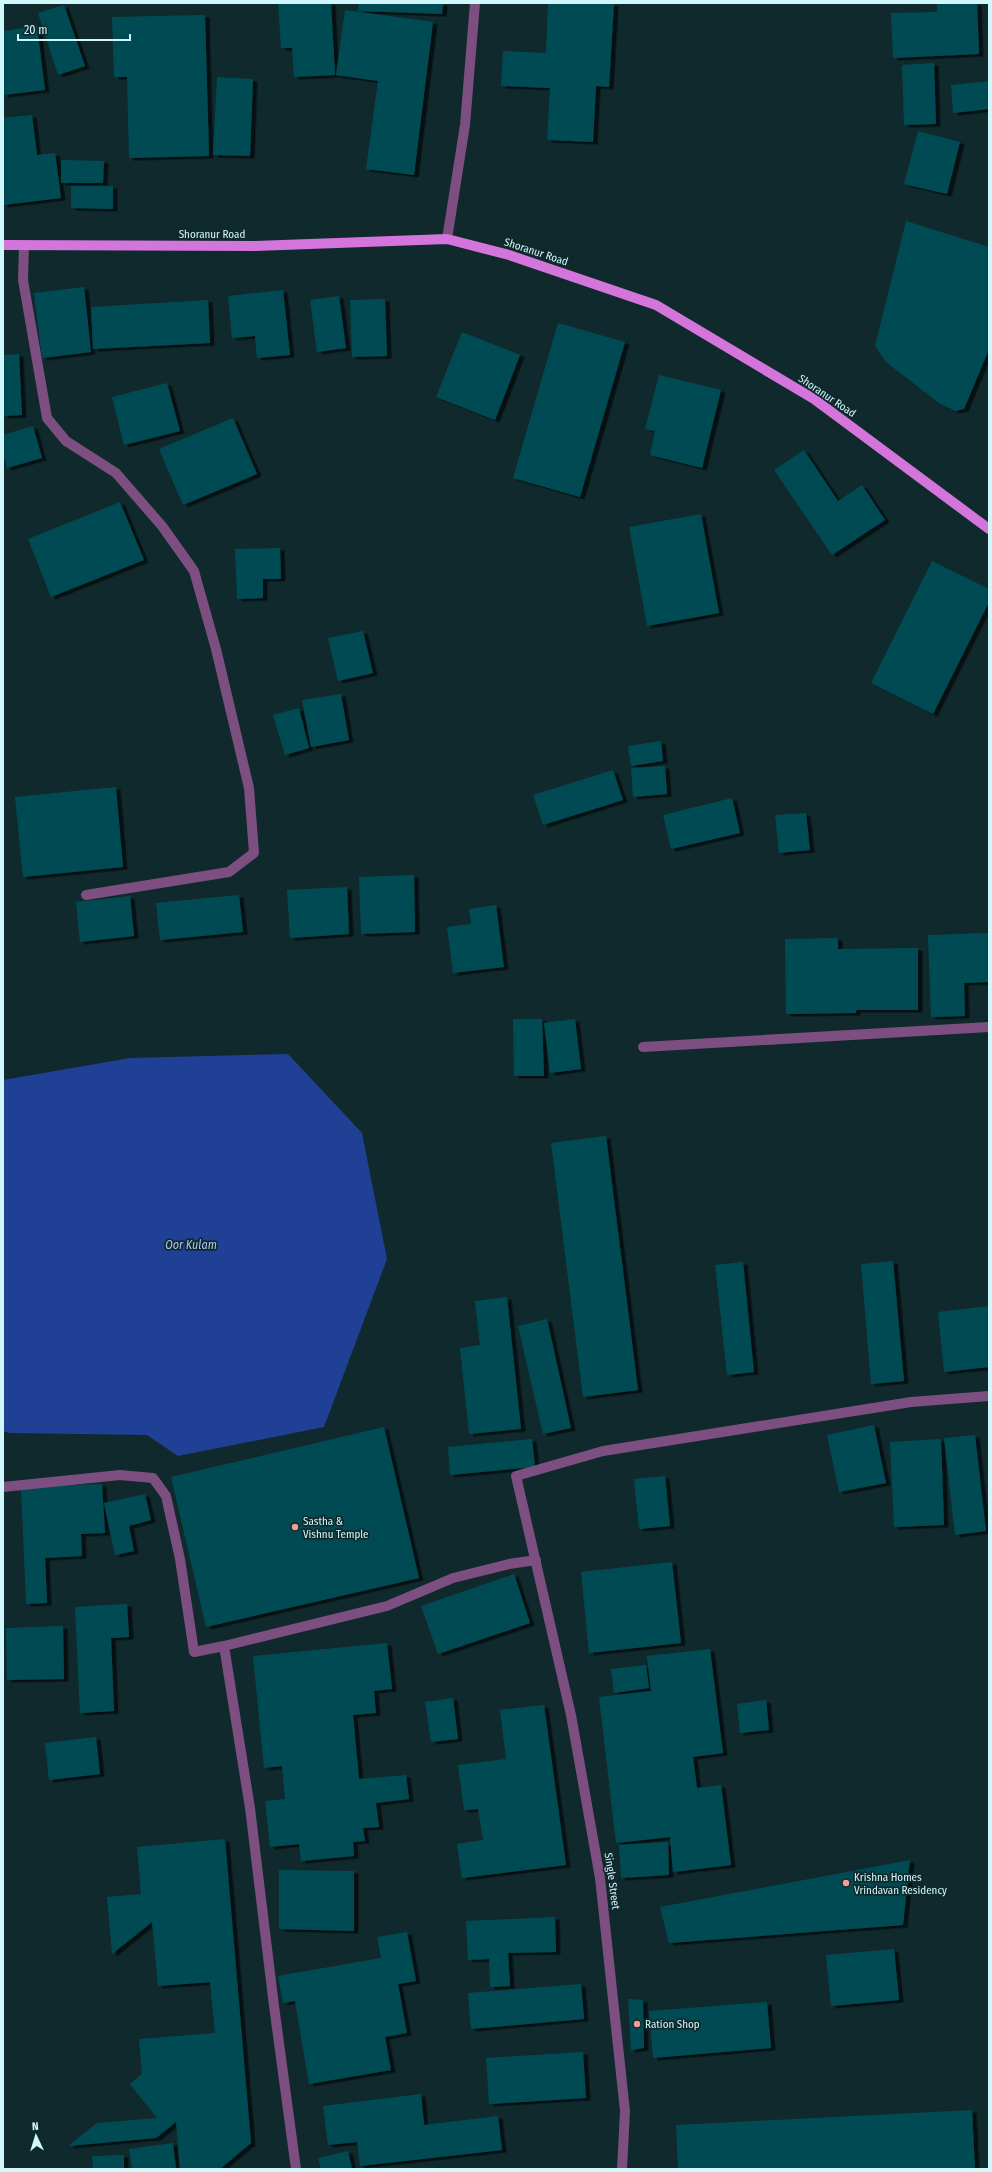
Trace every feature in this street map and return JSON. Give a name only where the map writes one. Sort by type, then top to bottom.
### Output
[{"type":"main road","name":"Shoranur Road","points":[[3,245],[255,246],[447,239],[510,255],[656,304],[814,399],[989,528]]},
{"type":"street","points":[[447,239],[465,125],[475,3]]},
{"type":"street","points":[[24,245],[23,280],[47,418],[66,441],[116,473],[162,526],[194,571],[216,649],[249,788],[254,853],[229,872],[86,895]]},
{"type":"street","points":[[643,1047],[989,1027]]},
{"type":"street","name":"Single Street","points":[[622,2169],[625,2111],[600,1878],[570,1715],[516,1476],[603,1451],[911,1402],[989,1396]]},
{"type":"street","points":[[3,1487],[120,1475],[153,1478],[166,1496],[180,1559],[194,1652],[386,1606],[453,1578],[508,1564],[536,1560]]},
{"type":"street","points":[[224,1646],[250,1808],[296,2169]]},
{"type":"water","name":"Oor Kulam","points":[[288,1054],[362,1133],[387,1259],[324,1427],[178,1456],[147,1435],[9,1433],[3,1431],[3,1080],[130,1058]]},
{"type":"building","points":[[278,3],[331,3],[335,75],[294,77],[292,48],[281,48]]},
{"type":"building","points":[[359,3],[443,3],[442,14],[358,11]]},
{"type":"building","points":[[548,3],[614,4],[609,87],[596,86],[593,142],[547,140],[550,88],[501,86],[503,51],[546,53]]},
{"type":"building","points":[[937,3],[977,3],[979,54],[893,58],[891,13],[937,12]]},
{"type":"building","points":[[64,5],[85,66],[58,75],[38,13]]},
{"type":"building","points":[[345,10],[433,22],[414,175],[366,169],[378,81],[336,75]]},
{"type":"building","points":[[205,15],[209,156],[129,158],[127,77],[114,77],[112,17]]},
{"type":"building","points":[[37,26],[45,90],[3,95],[3,31]]},
{"type":"building","points":[[934,63],[936,124],[904,125],[902,65]]},
{"type":"building","points":[[217,77],[253,79],[250,156],[213,155]]},
{"type":"building","points":[[989,81],[989,109],[953,113],[951,85]]},
{"type":"building","points":[[32,115],[37,155],[55,153],[61,198],[3,205],[3,118]]},
{"type":"building","points":[[918,131],[960,142],[947,194],[904,184]]},
{"type":"building","points":[[61,160],[104,161],[103,183],[61,183]]},
{"type":"building","points":[[71,186],[113,186],[113,209],[71,208]]},
{"type":"building","points":[[906,221],[989,247],[989,349],[964,409],[955,411],[939,403],[886,362],[875,346]]},
{"type":"building","points":[[84,287],[91,352],[42,358],[34,293]]},
{"type":"building","points":[[283,290],[290,355],[257,358],[255,336],[232,338],[228,296]]},
{"type":"building","points":[[339,296],[346,348],[317,352],[310,300]]},
{"type":"building","points":[[385,299],[387,356],[352,357],[350,300]]},
{"type":"building","points":[[208,300],[210,343],[93,349],[91,307]]},
{"type":"building","points":[[558,323],[625,342],[580,497],[513,478]]},
{"type":"building","points":[[462,332],[520,355],[495,420],[436,397]]},
{"type":"building","points":[[19,354],[22,415],[3,416],[3,355]]},
{"type":"building","points":[[659,375],[721,390],[702,468],[650,455],[655,431],[645,429]]},
{"type":"building","points":[[167,383],[180,431],[124,445],[112,397]]},
{"type":"building","points":[[233,418],[257,474],[183,505],[159,449]]},
{"type":"building","points":[[33,426],[42,458],[7,468],[3,452],[3,435]]},
{"type":"building","points":[[804,450],[838,501],[862,485],[885,520],[832,555],[774,470]]},
{"type":"building","points":[[120,502],[144,560],[51,597],[28,539]]},
{"type":"building","points":[[701,514],[719,613],[647,626],[629,527]]},
{"type":"building","points":[[280,548],[281,579],[263,579],[263,598],[237,599],[235,549]]},
{"type":"building","points":[[932,561],[989,589],[989,602],[933,714],[871,683]]},
{"type":"building","points":[[363,631],[373,673],[338,681],[328,638]]},
{"type":"building","points":[[341,694],[349,740],[311,747],[302,700]]},
{"type":"building","points":[[299,708],[309,748],[285,755],[273,715]]},
{"type":"building","points":[[661,741],[663,761],[631,766],[628,746]]},
{"type":"building","points":[[665,766],[667,794],[633,797],[631,768]]},
{"type":"building","points":[[613,770],[623,800],[543,825],[533,795]]},
{"type":"building","points":[[116,787],[123,867],[23,877],[15,797]]},
{"type":"building","points":[[732,798],[740,833],[671,849],[663,815]]},
{"type":"building","points":[[806,813],[810,850],[779,853],[775,815]]},
{"type":"building","points":[[414,875],[415,932],[361,934],[359,877]]},
{"type":"building","points":[[347,887],[349,934],[290,938],[287,890]]},
{"type":"building","points":[[239,895],[243,932],[160,940],[156,903]]},
{"type":"building","points":[[130,896],[134,936],[80,942],[76,902]]},
{"type":"building","points":[[496,905],[504,967],[453,973],[447,927],[471,924],[469,909]]},
{"type":"building","points":[[989,933],[989,982],[964,983],[965,1016],[931,1017],[928,935]]},
{"type":"building","points":[[838,938],[838,949],[918,948],[918,1010],[856,1010],[856,1013],[786,1014],[785,939]]},
{"type":"building","points":[[513,1019],[542,1019],[544,1076],[514,1076]]},
{"type":"building","points":[[575,1019],[581,1069],[550,1073],[544,1023]]},
{"type":"building","points":[[606,1136],[638,1390],[583,1397],[551,1143]]},
{"type":"building","points":[[893,1261],[904,1381],[871,1384],[861,1264]]},
{"type":"building","points":[[743,1262],[754,1372],[727,1375],[715,1265]]},
{"type":"building","points":[[507,1297],[521,1429],[469,1434],[460,1348],[480,1345],[475,1301]]},
{"type":"building","points":[[989,1306],[989,1367],[944,1372],[938,1312]]},
{"type":"building","points":[[547,1319],[571,1428],[543,1434],[518,1326]]},
{"type":"building","points":[[874,1425],[886,1483],[839,1492],[827,1435]]},
{"type":"building","name":"Sastha & Vishnu Temple","points":[[384,1427],[419,1578],[206,1627],[171,1477]]},
{"type":"building","points":[[975,1435],[986,1531],[955,1535],[944,1438]]},
{"type":"building","points":[[532,1439],[535,1467],[450,1475],[448,1447]]},
{"type":"building","points":[[941,1439],[944,1525],[894,1527],[890,1442]]},
{"type":"building","points":[[665,1476],[670,1526],[639,1529],[634,1479]]},
{"type":"building","points":[[102,1484],[105,1533],[81,1534],[82,1556],[45,1558],[47,1603],[26,1604],[21,1487]]},
{"type":"building","points":[[145,1494],[151,1520],[129,1526],[134,1551],[115,1555],[104,1503]]},
{"type":"building","points":[[672,1562],[681,1643],[589,1653],[581,1572]]},
{"type":"building","points":[[514,1574],[530,1623],[438,1654],[421,1606]]},
{"type":"building","points":[[127,1604],[129,1637],[111,1638],[114,1711],[80,1713],[75,1607]]},
{"type":"building","points":[[63,1626],[64,1679],[7,1680],[6,1628]]},
{"type":"building","points":[[387,1643],[392,1689],[374,1691],[376,1713],[353,1715],[359,1779],[406,1775],[409,1799],[376,1803],[379,1827],[363,1828],[365,1841],[353,1842],[354,1856],[301,1861],[299,1844],[270,1847],[265,1801],[285,1799],[282,1766],[264,1768],[253,1656]]},
{"type":"building","points":[[710,1649],[723,1753],[693,1757],[697,1788],[721,1785],[731,1865],[673,1872],[670,1837],[616,1843],[599,1697],[651,1691],[647,1656]]},
{"type":"building","points":[[646,1665],[649,1688],[614,1693],[611,1669]]},
{"type":"building","points":[[453,1698],[458,1739],[431,1742],[425,1702]]},
{"type":"building","points":[[766,1700],[769,1730],[740,1733],[737,1704]]},
{"type":"building","points":[[544,1705],[566,1865],[462,1878],[457,1844],[483,1840],[478,1809],[464,1810],[458,1765],[506,1759],[500,1710]]},
{"type":"building","points":[[96,1737],[100,1774],[49,1780],[45,1743]]},
{"type":"building","points":[[225,1839],[251,2143],[220,2169],[180,2169],[176,2122],[156,2138],[68,2146],[97,2123],[157,2118],[130,2084],[142,2074],[139,2039],[215,2033],[210,1982],[158,1986],[152,1922],[112,1954],[107,1897],[141,1894],[137,1847]]},
{"type":"building","points":[[668,1842],[669,1875],[621,1878],[619,1845]]},
{"type":"building","name":"Krishna Homes Vrindavan Residency","points":[[910,1860],[903,1925],[669,1943],[660,1907]]},
{"type":"building","points":[[279,1870],[354,1871],[354,1931],[279,1929]]},
{"type":"building","points":[[555,1917],[556,1952],[508,1953],[510,1986],[490,1987],[489,1959],[468,1960],[466,1921]]},
{"type":"building","points":[[407,1932],[416,1981],[398,1984],[407,2033],[385,2037],[391,2070],[309,2084],[295,2001],[283,2003],[278,1976],[381,1958],[377,1937]]},
{"type":"building","points":[[894,1949],[899,2000],[831,2006],[826,1955]]},
{"type":"building","points":[[581,1984],[584,2019],[471,2029],[468,1993]]},
{"type":"building","name":"Ration Shop","points":[[628,1999],[643,2000],[644,2048],[631,2050]]},
{"type":"building","points":[[767,2002],[771,2048],[653,2058],[649,2011]]},
{"type":"building","points":[[583,2052],[586,2098],[489,2104],[486,2058]]},
{"type":"building","points":[[421,2094],[424,2125],[498,2116],[502,2150],[360,2166],[357,2142],[328,2145],[323,2106]]},
{"type":"building","points":[[972,2110],[975,2169],[678,2169],[676,2125]]},
{"type":"building","points":[[173,2143],[176,2169],[132,2169],[129,2149]]},
{"type":"building","points":[[348,2151],[352,2169],[321,2169],[318,2158]]},
{"type":"building","points":[[124,2155],[124,2169],[93,2169],[92,2156]]},
{"type":"place","name":"Sastha & Vishnu Temple","points":[[295,1527]]},
{"type":"place","name":"Krishna Homes Vrindavan Residency","points":[[846,1883]]},
{"type":"place","name":"Ration Shop","points":[[637,2024]]}]
